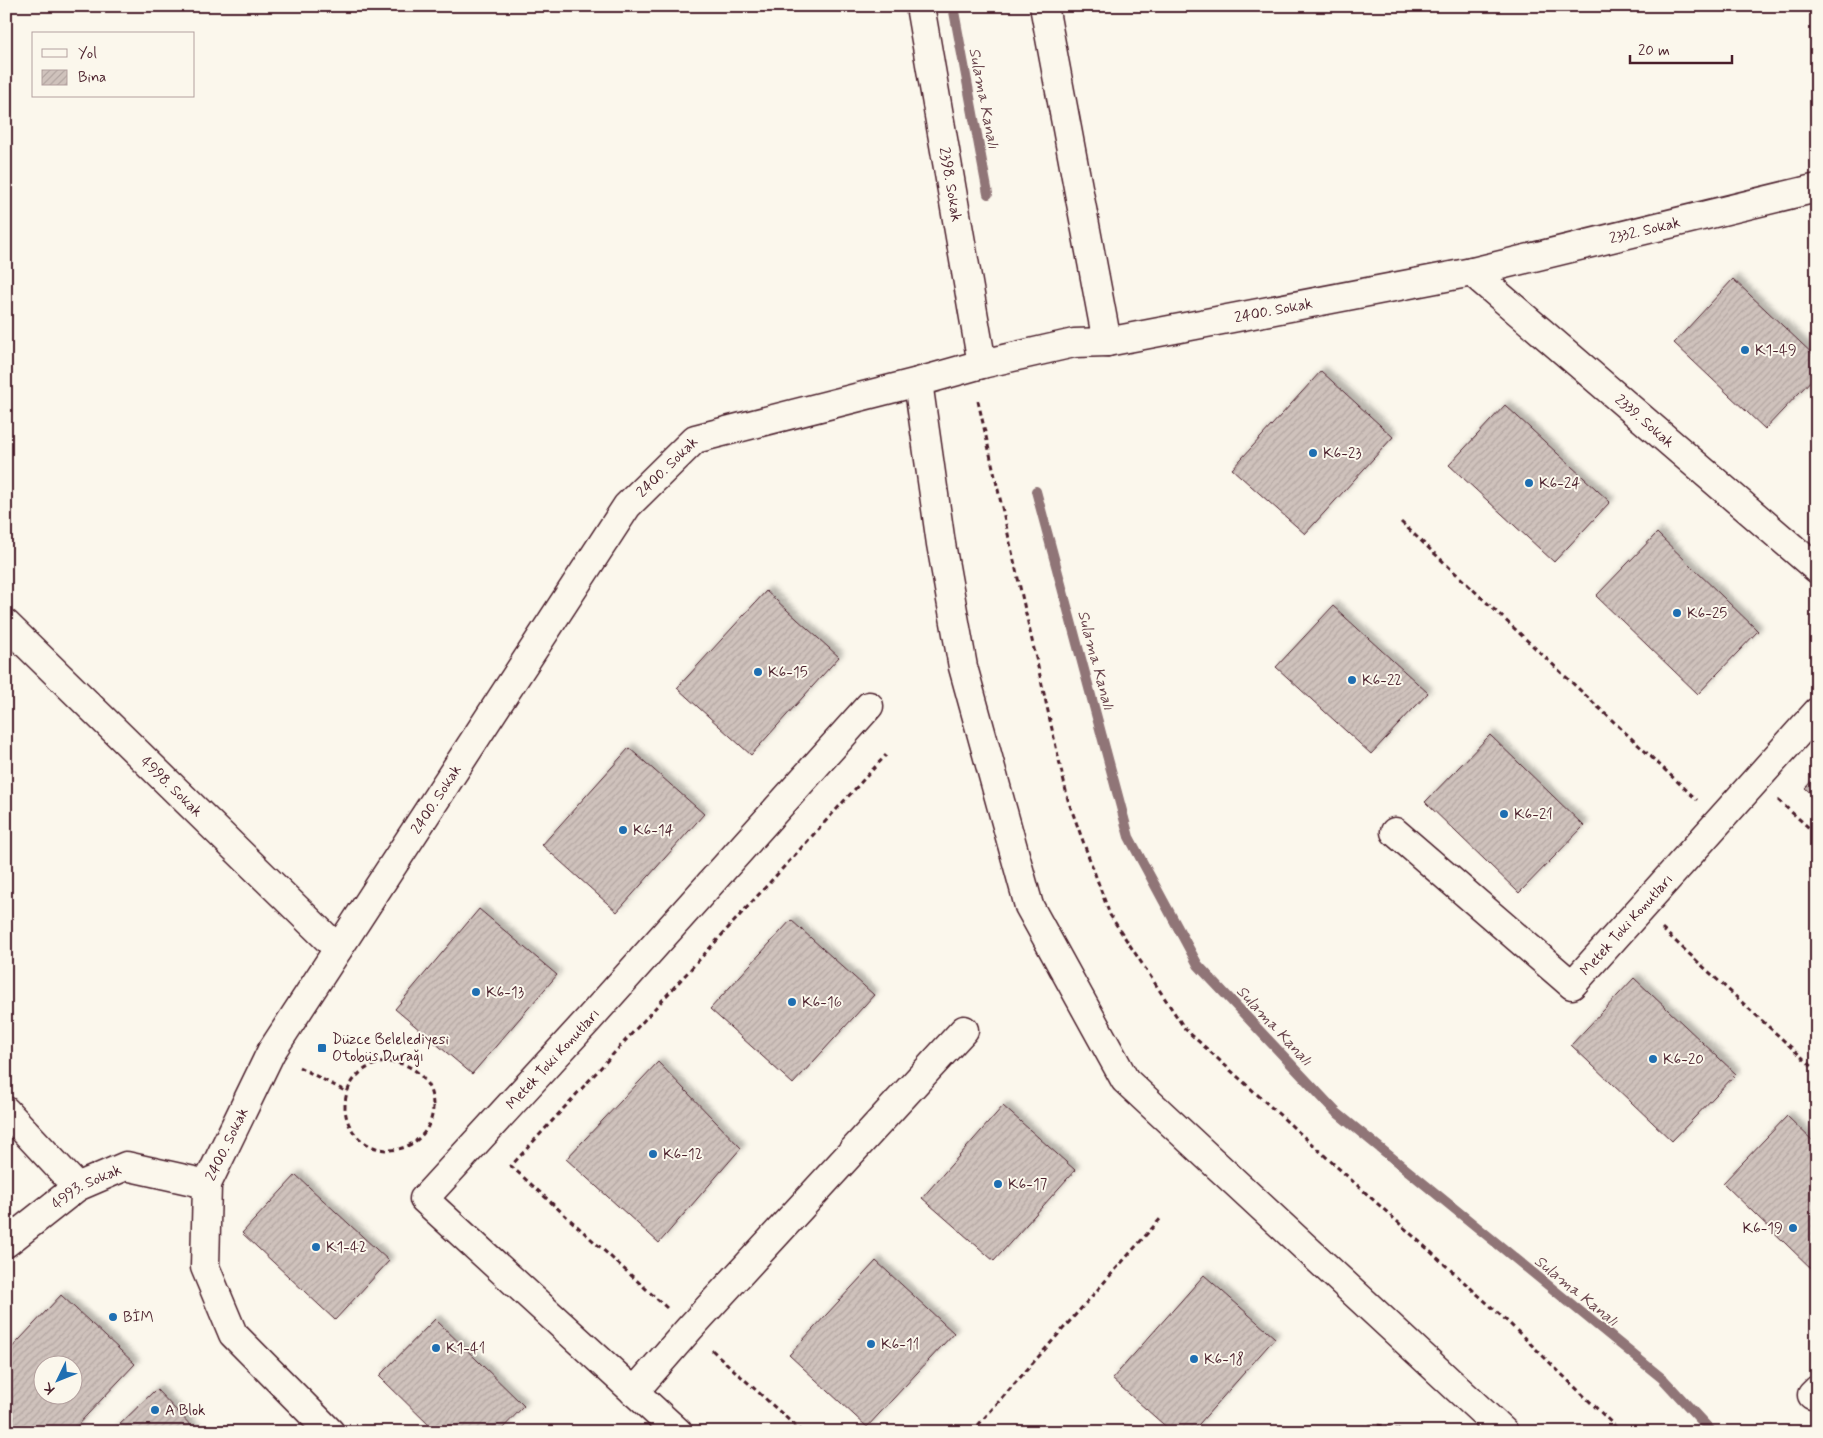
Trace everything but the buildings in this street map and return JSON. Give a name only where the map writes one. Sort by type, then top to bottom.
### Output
[{"type":"street","name":"2398. Sokak","points":[[920,6],[982,364]]},
{"type":"street","points":[[1044,6],[1107,342]]},
{"type":"street","name":"2332. Sokak","points":[[1472,272],[1817,188]]},
{"type":"street","name":"2400. Sokak","points":[[330,1432],[233,1334],[205,1267],[206,1184],[271,1052],[622,514],[634,499],[695,439],[982,364],[1074,343],[1107,342],[1472,272]]},
{"type":"street","name":"2339. Sokak","points":[[1472,272],[1817,569]]},
{"type":"street","points":[[918,382],[942,544],[964,667],[1029,906],[1125,1080],[1504,1432]]},
{"type":"street","name":"4998. Sokak","points":[[6,624],[338,948]]},
{"type":"street","name":"Metek Toki Konutları","points":[[678,1432],[424,1199],[589,1019],[869,706]]},
{"type":"street","name":"Metek Toki Konutları","points":[[1395,832],[1572,984],[1817,712]]},
{"type":"street","points":[[634,1392],[689,1329],[964,1030]]},
{"type":"street","points":[[6,1111],[78,1188]]},
{"type":"street","name":"4993. Sokak","points":[[6,1244],[78,1188],[126,1166],[206,1184]]},
{"type":"path","points":[[978,401],[1068,800],[1110,915],[1185,1029],[1508,1322],[1621,1432]]},
{"type":"path","points":[[1401,522],[1719,821]]},
{"type":"path","points":[[802,1432],[511,1166],[886,755]]},
{"type":"path","points":[[1756,780],[1817,835]]},
{"type":"path","points":[[1640,909],[1817,1071]]},
{"type":"path","points":[[271,1052],[347,1092]]},
{"type":"path","points":[[389,1062],[403,1064],[416,1071],[425,1081],[431,1093],[433,1107],[431,1121],[423,1134],[412,1144],[404,1147],[383,1149],[368,1144],[356,1135],[348,1122],[345,1108],[347,1092],[363,1070],[376,1064],[389,1062]]},
{"type":"path","points":[[972,1432],[1161,1218]]},
{"type":"path","points":[[1352,1432],[1370,1425],[1387,1426],[1403,1432]]},
{"type":"waterway","name":"Sulama Kanalı","points":[[953,6],[988,194]]},
{"type":"waterway","name":"Sulama Kanalı","points":[[1036,491],[1129,837],[1198,965],[1336,1112],[1663,1379],[1712,1432]]},
{"type":"place","name":"K1-49","points":[[1745,350]]},
{"type":"place","name":"K6-23","points":[[1313,453]]},
{"type":"place","name":"K6-24","points":[[1529,483]]},
{"type":"place","name":"K6-25","points":[[1677,613]]},
{"type":"place","name":"K6-15","points":[[758,672]]},
{"type":"place","name":"K6-22","points":[[1352,680]]},
{"type":"place","name":"K6-21","points":[[1504,814]]},
{"type":"place","name":"K6-14","points":[[623,830]]},
{"type":"place","name":"K6-13","points":[[476,992]]},
{"type":"place","name":"K6-16","points":[[792,1002]]},
{"type":"place","name":"Düzce Belelediyesi Otobüs Durağı","points":[[322,1048]]},
{"type":"place","name":"K6-20","points":[[1653,1059]]},
{"type":"place","name":"K6-12","points":[[653,1154]]},
{"type":"place","name":"K6-17","points":[[998,1184]]},
{"type":"place","name":"K6-19","points":[[1793,1228]]},
{"type":"place","name":"K1-42","points":[[316,1247]]},
{"type":"place","name":"BİM","points":[[113,1317]]},
{"type":"place","name":"K6-11","points":[[871,1344]]},
{"type":"place","name":"K1-41","points":[[436,1348]]},
{"type":"place","name":"K6-18","points":[[1194,1359]]},
{"type":"place","name":"A Blok","points":[[155,1410]]}]
